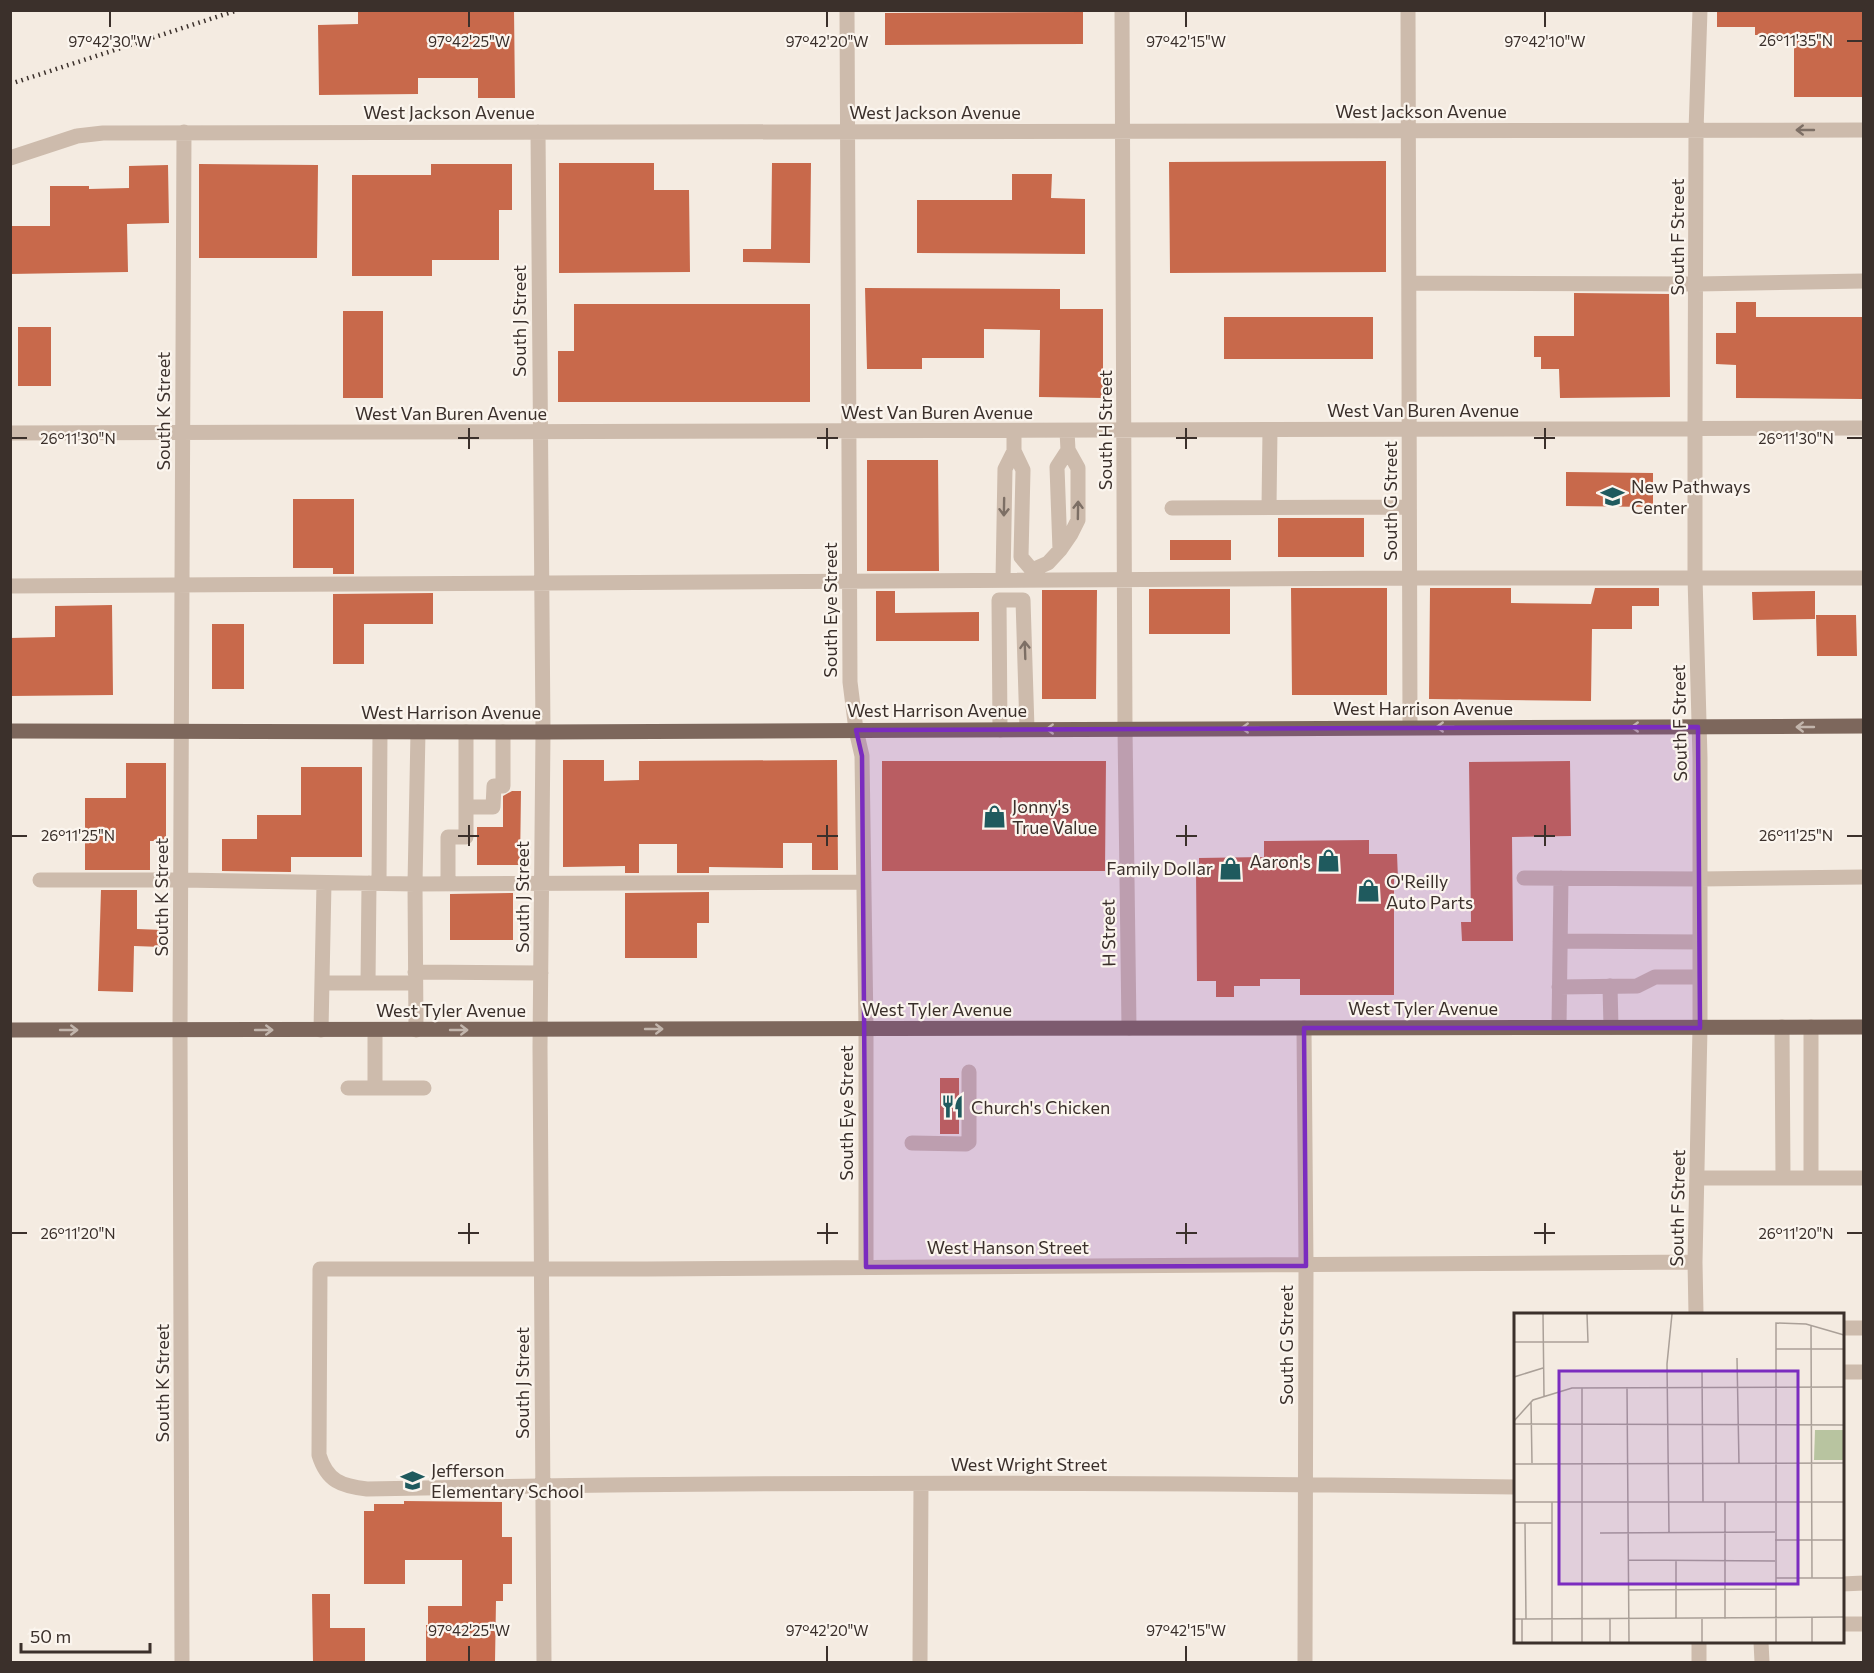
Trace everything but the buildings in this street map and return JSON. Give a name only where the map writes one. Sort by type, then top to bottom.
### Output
[{"type":"main road","name":"West Harrison Avenue","points":[[10,731],[543,732],[1863,726]]},
{"type":"main road","name":"West Tyler Avenue","points":[[10,1030],[1863,1027]]},
{"type":"street","name":"South Eye Street","points":[[847,10],[850,682],[862,756],[866,1029],[866,1267]]},
{"type":"street","name":"South H Street","points":[[1122,10],[1125,729]]},
{"type":"street","name":"South G Street","points":[[1408,10],[1410,727]]},
{"type":"street","name":"South F Street","points":[[1696,1313],[1700,879],[1695,428],[1696,130],[1700,10]]},
{"type":"street","name":"West Jackson Avenue","points":[[10,158],[77,136],[103,133],[1863,130]]},
{"type":"street","name":"South K Street","points":[[182,1662],[180,1030],[184,132]]},
{"type":"street","name":"South J Street","points":[[538,132],[543,732],[541,1269],[544,1662]]},
{"type":"street","points":[[1409,283],[1697,284],[1863,281]]},
{"type":"street","name":"West Van Buren Avenue","points":[[10,433],[1863,428]]},
{"type":"street","points":[[1269,507],[1270,430]]},
{"type":"street","points":[[1014,431],[1014,451],[1023,470],[1021,557],[1032,575]]},
{"type":"street","points":[[1032,575],[1048,563],[1060,549],[1078,520],[1078,468],[1068,450],[1067,431]]},
{"type":"street","points":[[1009,600],[1006,580],[1005,469],[1014,451]]},
{"type":"street","points":[[1172,508],[1409,507]]},
{"type":"street","points":[[10,586],[1006,580],[1032,575],[1125,579],[1863,578]]},
{"type":"street","points":[[1000,730],[999,600],[1023,600],[1027,729]]},
{"type":"street","name":"H Street","points":[[1125,729],[1129,1028]]},
{"type":"street","points":[[368,983],[380,732]]},
{"type":"street","points":[[416,1030],[415,884],[418,732]]},
{"type":"street","points":[[448,883],[448,837],[466,837],[466,732]]},
{"type":"street","points":[[466,807],[493,807],[494,786],[503,786],[503,732]]},
{"type":"street","points":[[1524,878],[1863,877]]},
{"type":"street","points":[[1559,1027],[1561,878]]},
{"type":"street","points":[[40,879],[181,879],[415,884],[864,882]]},
{"type":"street","points":[[321,1030],[324,883]]},
{"type":"street","points":[[1560,941],[1700,942]]},
{"type":"street","points":[[322,983],[368,983],[415,978],[541,972]]},
{"type":"street","points":[[1559,987],[1637,986],[1655,977],[1700,977]]},
{"type":"street","points":[[1610,986],[1611,1027]]},
{"type":"street","points":[[1811,1027],[1811,1178]]},
{"type":"street","name":"South G Street","points":[[1304,1028],[1305,1662]]},
{"type":"street","points":[[1782,1028],[1783,1178]]},
{"type":"street","points":[[375,1030],[375,1088]]},
{"type":"street","points":[[912,1143],[966,1144],[969,1142],[969,1072]]},
{"type":"street","points":[[348,1088],[424,1088]]},
{"type":"street","points":[[1696,1178],[1863,1178]]},
{"type":"street","name":"West Hanson Street","points":[[320,1269],[1306,1266],[1695,1262]]},
{"type":"street","name":"West Wright Street","points":[[320,1269],[319,1455],[323,1468],[329,1476],[346,1486],[367,1489],[921,1484],[1305,1484],[1514,1487]]},
{"type":"street","points":[[1844,1328],[1863,1328]]},
{"type":"street","points":[[1844,1372],[1863,1372]]},
{"type":"street","points":[[920,1662],[921,1484]]},
{"type":"street","points":[[1844,1584],[1863,1582]]},
{"type":"street","points":[[1844,1624],[1863,1624]]},
{"type":"street","points":[[1699,1643],[1700,1662]]},
{"type":"street","points":[[1761,1643],[1762,1662]]},
{"type":"highlighted area","points":[[1698,727],[1700,1028],[1304,1028],[1306,1266],[866,1267],[862,756],[856,730]]},
{"type":"railway","points":[[10,84],[238,10]]},
{"type":"place","name":"New Pathways Center","points":[[1613,496]]},
{"type":"place","name":"Jonny's True Value","points":[[994,816]]},
{"type":"place","name":"Aaron's","points":[[1329,861]]},
{"type":"place","name":"Family Dollar","points":[[1231,868]]},
{"type":"place","name":"O'Reilly Auto Parts","points":[[1368,891]]},
{"type":"place","name":"Church's Chicken","points":[[953,1107]]},
{"type":"place","name":"Jefferson Elementary School","points":[[413,1480]]}]
